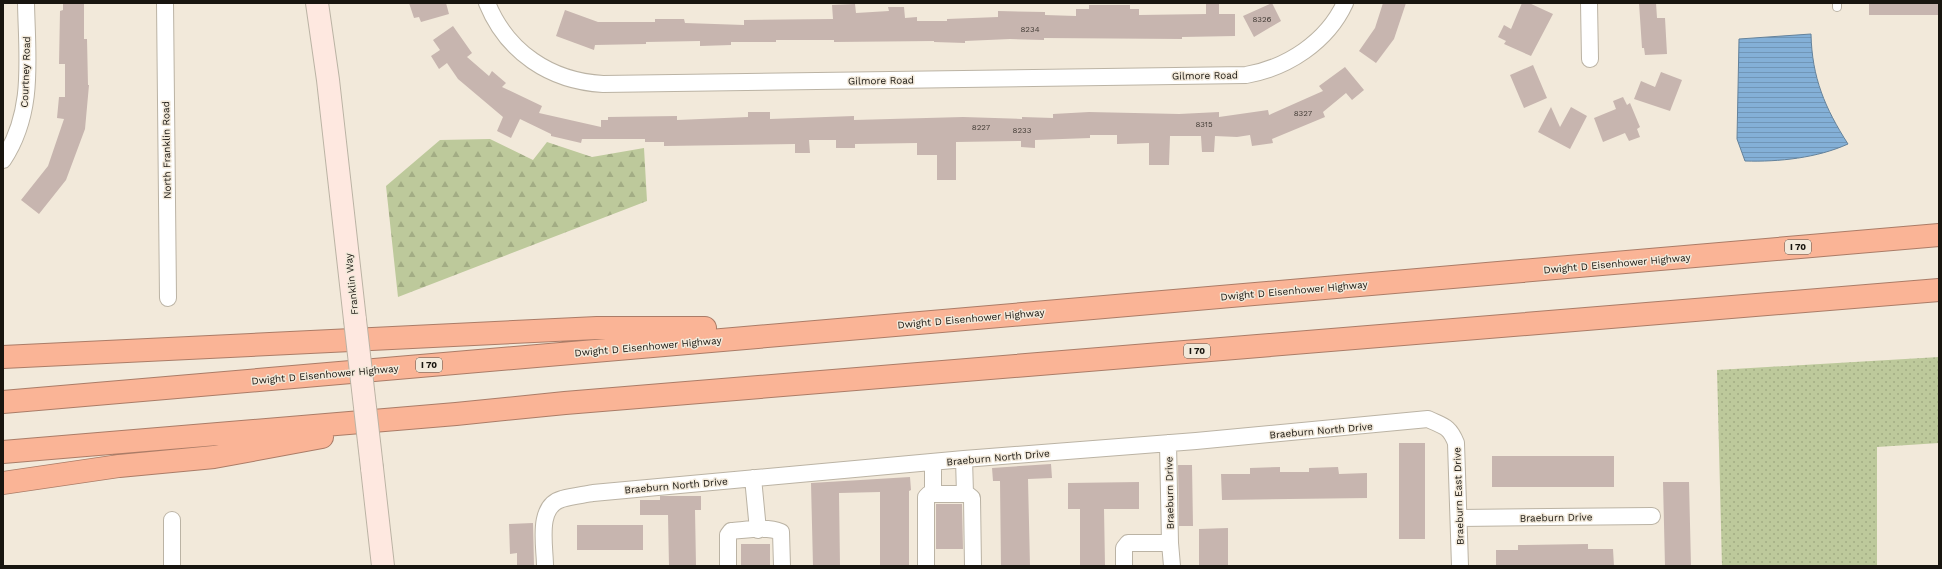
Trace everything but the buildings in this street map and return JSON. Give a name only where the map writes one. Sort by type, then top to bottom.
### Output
[{"type":"highway","points":[[1657,259],[1939,219]]},
{"type":"highway","name":"Dwight D Eisenhower Highway","points":[[3,402],[1939,234]]},
{"type":"highway","name":"I 70","points":[[3,452],[581,402],[1939,290]]},
{"type":"highway","points":[[3,357],[597,328],[855,328]]},
{"type":"highway","points":[[3,483],[119,466],[214,457],[456,414]]},
{"type":"main road","name":"Franklin Way","points":[[317,3],[328,80],[383,566]]},
{"type":"street","name":"Courtney Road","points":[[3,160],[17,134],[26,99],[26,3]]},
{"type":"street","name":"North Franklin Road","points":[[165,3],[168,298]]},
{"type":"street","name":"Gilmore Road","points":[[487,3],[498,25],[516,48],[537,64],[564,77],[603,84],[1246,75],[1260,72],[1303,53],[1321,37],[1345,3]]},
{"type":"street","points":[[1589,3],[1590,59]]},
{"type":"street","name":"Braeburn North Drive","points":[[545,566],[545,520],[550,507],[561,499],[593,493],[1428,419],[1440,423],[1447,428]]},
{"type":"street","name":"Braeburn East Drive","points":[[1447,428],[1456,443],[1460,566]]},
{"type":"street","name":"Braeburn Drive","points":[[1168,443],[1170,543],[1172,566]]},
{"type":"street","points":[[964,459],[965,494]]},
{"type":"street","points":[[933,462],[933,494]]},
{"type":"street","points":[[753,478],[758,530]]},
{"type":"street","points":[[926,566],[925,499],[929,494],[967,494],[972,498],[973,566]]},
{"type":"street","name":"Braeburn Drive","points":[[1459,518],[1652,516]]},
{"type":"street","points":[[172,520],[172,566]]},
{"type":"street","points":[[728,566],[728,535],[732,531],[758,530],[775,530],[781,532],[782,566]]},
{"type":"street","name":"Braeburn Drive","points":[[1124,566],[1124,548],[1128,543],[1170,543]]},
{"type":"green space","points":[[490,139],[533,160],[547,142],[592,157],[644,148],[647,201],[398,297],[386,186],[440,140]]},
{"type":"green space","points":[[1939,357],[1939,443],[1877,447],[1877,566],[1722,566],[1717,370]]},
{"type":"water","points":[[1811,34],[1814,65],[1821,92],[1826,105],[1848,144],[1811,156],[1771,161],[1745,161],[1737,139],[1739,39]]}]
